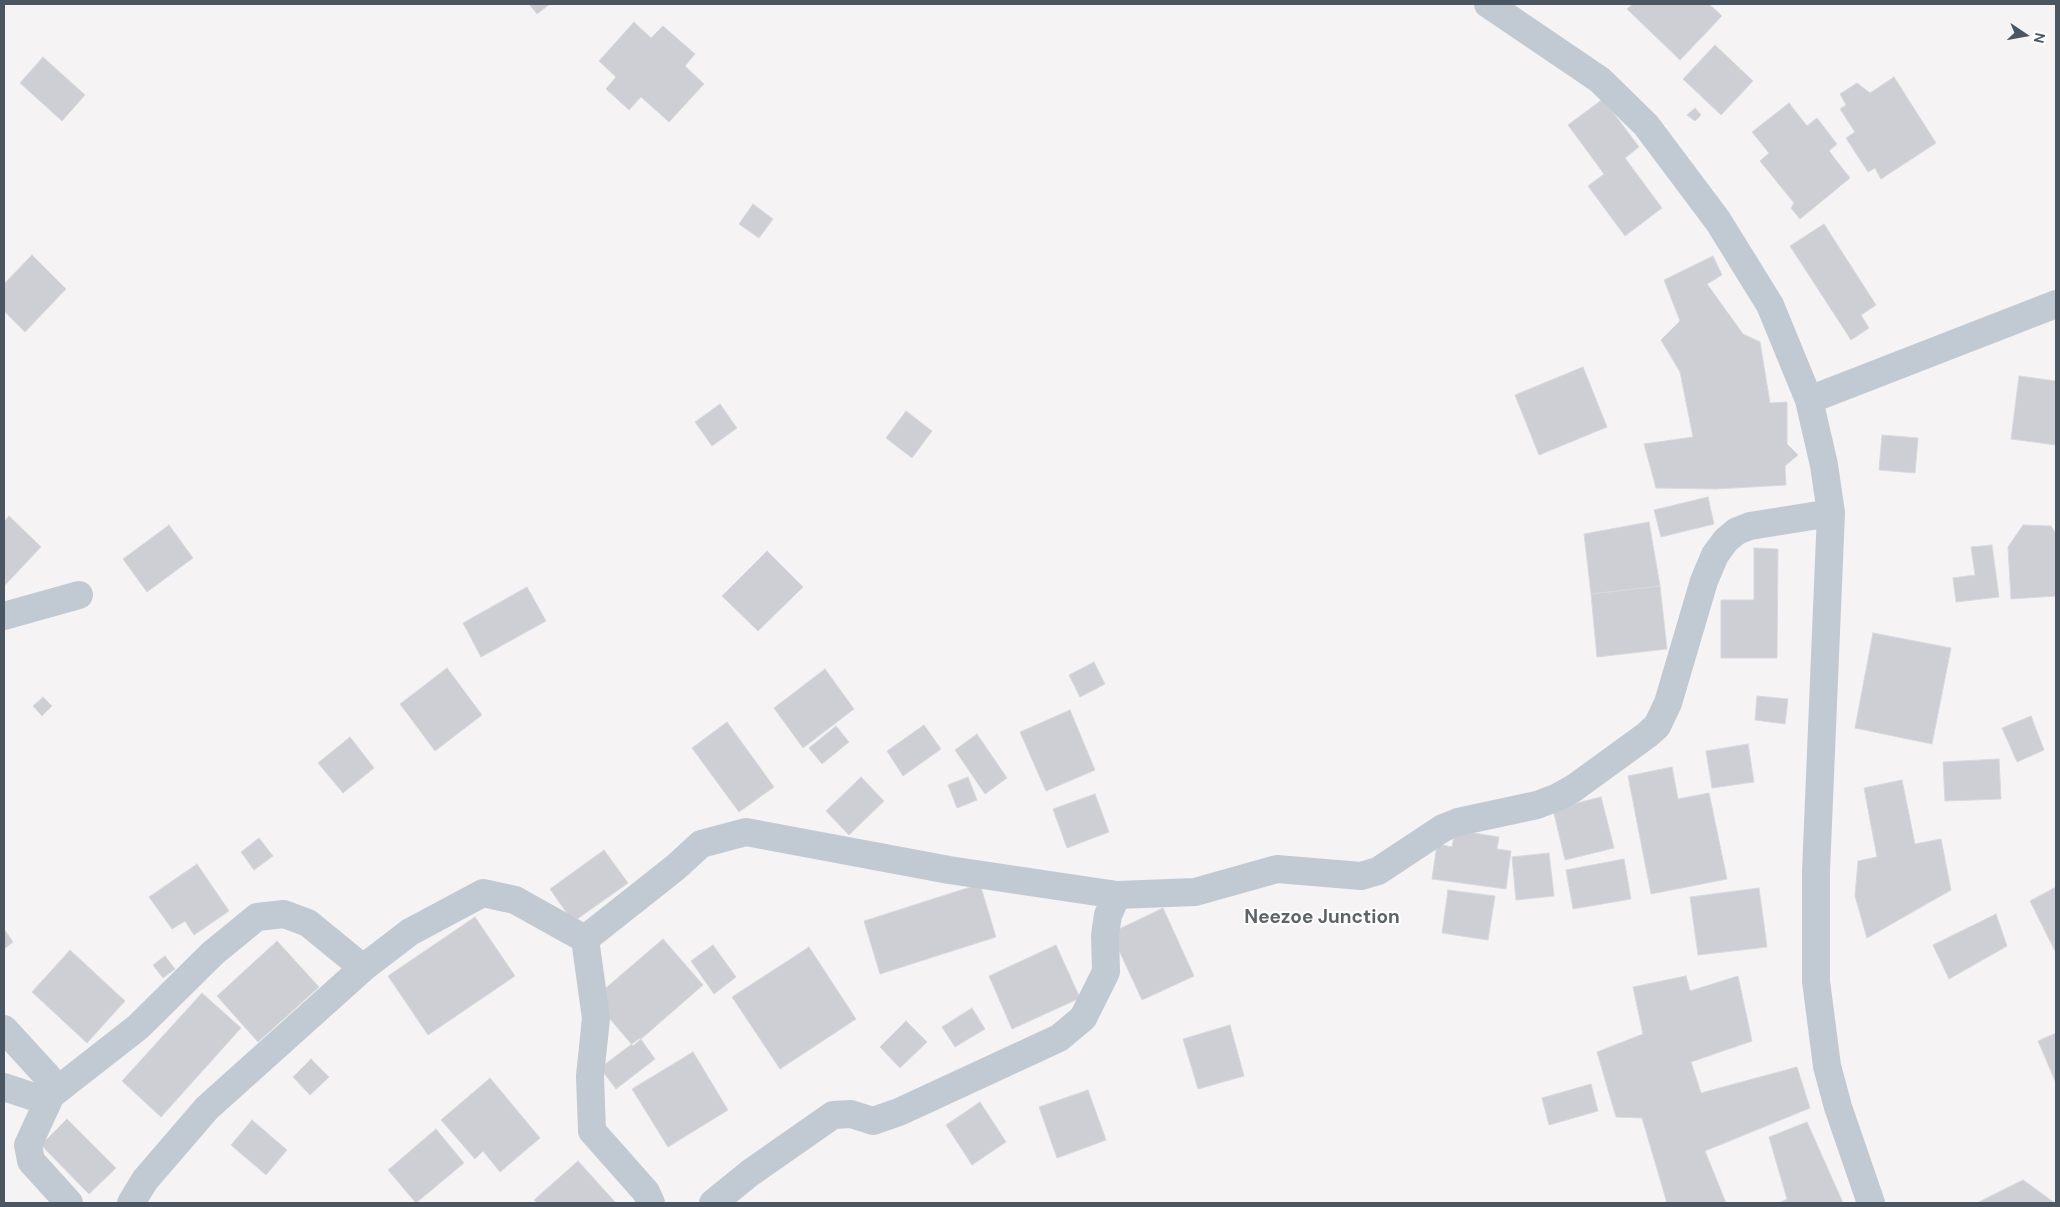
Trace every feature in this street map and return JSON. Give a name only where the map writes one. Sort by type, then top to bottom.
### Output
[{"type":"street","points":[[1488,4],[1600,80],[1646,126],[1718,221],[1770,305],[1809,400],[1824,465],[1831,513],[1816,871],[1816,981],[1827,1066],[1838,1107],[1871,1203]]},
{"type":"street","points":[[1809,400],[2056,304]]},
{"type":"street","points":[[585,939],[676,867],[701,844],[746,832],[949,870],[1118,895],[1195,892],[1277,869],[1361,876],[1378,871],[1443,828],[1458,822],[1537,805],[1558,797],[1582,782],[1657,726],[1670,698],[1708,569],[1726,540],[1737,531],[1750,526],[1831,513]]},
{"type":"street","points":[[4,616],[79,595]]},
{"type":"street","points":[[131,1203],[145,1180],[207,1108],[363,968],[410,932],[483,894],[514,900],[585,939]]},
{"type":"street","points":[[713,1203],[750,1173],[833,1115],[851,1114],[873,1122],[899,1112],[1059,1038],[1083,1018],[1106,972],[1105,935],[1108,915],[1118,895]]},
{"type":"street","points":[[69,1203],[30,1161],[28,1145],[52,1095],[138,1027],[213,953],[257,917],[284,914],[308,924],[363,968]]},
{"type":"street","points":[[585,939],[596,1018],[590,1076],[592,1132],[646,1192],[651,1203]]},
{"type":"street","points":[[4,1029],[48,1077],[52,1095]]},
{"type":"street","points":[[4,1087],[31,1096],[52,1095]]},
{"type":"building","points":[[529,4],[550,4],[537,14]]},
{"type":"building","points":[[1633,4],[1709,4],[1722,16],[1680,60],[1627,9]]},
{"type":"building","points":[[634,22],[651,38],[663,26],[695,54],[685,66],[704,84],[669,122],[641,97],[629,110],[606,89],[616,77],[599,61]]},
{"type":"building","points":[[1715,45],[1753,81],[1721,115],[1683,79]]},
{"type":"building","points":[[43,57],[85,95],[62,121],[20,83]]},
{"type":"building","points":[[1894,77],[1936,143],[1881,179],[1875,168],[1868,172],[1846,138],[1855,132],[1840,109],[1846,105],[1840,94],[1857,83],[1870,93]]},
{"type":"building","points":[[1603,99],[1639,147],[1625,158],[1662,208],[1625,236],[1588,186],[1604,174],[1568,125]]},
{"type":"building","points":[[1789,103],[1807,126],[1817,118],[1837,144],[1829,151],[1850,178],[1800,219],[1791,208],[1794,203],[1760,161],[1769,153],[1752,132]]},
{"type":"building","points":[[1695,108],[1701,115],[1695,121],[1687,115]]},
{"type":"building","points":[[753,204],[773,219],[759,238],[739,224]]},
{"type":"building","points":[[1824,224],[1876,305],[1861,315],[1869,328],[1851,340],[1790,246]]},
{"type":"building","points":[[32,255],[66,289],[25,332],[4,311],[4,284]]},
{"type":"building","points":[[1713,256],[1722,275],[1707,284],[1743,334],[1760,342],[1770,403],[1787,402],[1787,444],[1798,455],[1785,466],[1786,485],[1716,489],[1656,488],[1644,444],[1693,437],[1680,372],[1661,340],[1680,321],[1664,280]]},
{"type":"building","points":[[1583,367],[1607,427],[1539,455],[1515,395]]},
{"type":"building","points":[[2019,376],[2056,381],[2056,445],[2011,439]]},
{"type":"building","points":[[720,404],[737,428],[712,446],[695,422]]},
{"type":"building","points":[[906,411],[932,431],[912,458],[886,438]]},
{"type":"building","points":[[1882,435],[1918,438],[1915,473],[1879,470]]},
{"type":"building","points":[[1708,497],[1714,524],[1661,537],[1654,510]]},
{"type":"building","points":[[9,516],[41,547],[5,585],[4,522]]},
{"type":"building","points":[[1649,522],[1660,586],[1591,594],[1584,534]]},
{"type":"building","points":[[169,525],[193,558],[147,592],[123,559]]},
{"type":"building","points":[[2023,525],[2051,526],[2056,534],[2056,596],[2011,599],[2008,547]]},
{"type":"building","points":[[1992,545],[1999,597],[1956,602],[1953,578],[1975,575],[1971,547]]},
{"type":"building","points":[[1754,548],[1778,549],[1777,658],[1721,658],[1721,600],[1754,600]]},
{"type":"building","points":[[767,551],[803,587],[758,631],[722,596]]},
{"type":"building","points":[[1660,586],[1667,649],[1597,657],[1591,594]]},
{"type":"building","points":[[527,587],[546,621],[481,657],[463,623]]},
{"type":"building","points":[[1873,633],[1951,648],[1932,744],[1855,728]]},
{"type":"building","points":[[1094,662],[1105,684],[1080,697],[1069,675]]},
{"type":"building","points":[[447,668],[482,715],[435,751],[400,704]]},
{"type":"building","points":[[825,669],[854,709],[803,748],[774,708]]},
{"type":"building","points":[[1757,696],[1788,699],[1785,724],[1755,720]]},
{"type":"building","points":[[43,697],[52,706],[42,716],[33,706]]},
{"type":"building","points":[[1070,710],[1095,770],[1046,791],[1020,732]]},
{"type":"building","points":[[2031,716],[2044,750],[2017,762],[2002,728]]},
{"type":"building","points":[[727,722],[774,787],[739,812],[692,748]]},
{"type":"building","points":[[924,725],[941,749],[903,776],[887,751]]},
{"type":"building","points":[[836,726],[849,742],[822,764],[809,748]]},
{"type":"building","points":[[977,734],[1007,778],[985,794],[955,750]]},
{"type":"building","points":[[350,737],[374,768],[343,793],[318,763]]},
{"type":"building","points":[[1748,744],[1754,782],[1712,788],[1706,751]]},
{"type":"building","points":[[1999,759],[2001,799],[1945,801],[1943,762]]},
{"type":"building","points":[[1672,767],[1678,799],[1709,793],[1727,879],[1651,894],[1628,776]]},
{"type":"building","points":[[861,777],[884,801],[849,835],[826,811]]},
{"type":"building","points":[[968,777],[977,800],[957,808],[948,785]]},
{"type":"building","points":[[1902,780],[1915,844],[1941,839],[1951,890],[1867,938],[1855,896],[1858,861],[1877,857],[1864,788]]},
{"type":"building","points":[[1095,794],[1109,832],[1067,848],[1053,809]]},
{"type":"building","points":[[1601,797],[1614,848],[1565,860],[1553,809]]},
{"type":"building","points":[[1455,830],[1499,837],[1497,849],[1511,851],[1506,889],[1432,879],[1437,844],[1452,847]]},
{"type":"building","points":[[259,838],[273,856],[254,870],[241,852]]},
{"type":"building","points":[[604,850],[628,883],[573,922],[550,889]]},
{"type":"building","points":[[1549,853],[1554,896],[1516,900],[1512,857]]},
{"type":"building","points":[[1624,859],[1631,899],[1573,909],[1566,870]]},
{"type":"building","points":[[197,864],[229,911],[194,935],[185,921],[172,929],[149,897]]},
{"type":"building","points":[[980,884],[996,937],[880,974],[864,921]]},
{"type":"building","points":[[2056,887],[2056,953],[2030,901]]},
{"type":"building","points":[[1759,888],[1767,947],[1698,955],[1690,897]]},
{"type":"building","points":[[1448,890],[1495,896],[1488,940],[1442,933]]},
{"type":"building","points":[[1163,908],[1194,976],[1142,1000],[1111,933]]},
{"type":"building","points":[[1996,914],[2007,946],[1949,979],[1933,945]]},
{"type":"building","points":[[475,917],[515,976],[428,1035],[388,976]]},
{"type":"building","points":[[4,929],[13,942],[4,949]]},
{"type":"building","points":[[663,939],[703,985],[633,1046],[593,999]]},
{"type":"building","points":[[277,941],[319,987],[258,1042],[217,996]]},
{"type":"building","points":[[713,945],[736,977],[714,994],[691,961]]},
{"type":"building","points":[[1056,945],[1080,998],[1012,1029],[989,976]]},
{"type":"building","points":[[809,947],[856,1019],[780,1069],[732,997]]},
{"type":"building","points":[[70,950],[125,1001],[87,1043],[32,992]]},
{"type":"building","points":[[165,956],[175,969],[163,978],[153,965]]},
{"type":"building","points":[[1686,976],[1690,991],[1738,976],[1752,1041],[1691,1062],[1701,1093],[1797,1067],[1810,1108],[1705,1151],[1726,1203],[1667,1203],[1642,1118],[1616,1117],[1597,1052],[1643,1034],[1633,987]]},
{"type":"building","points":[[202,993],[241,1028],[161,1117],[122,1081]]},
{"type":"building","points":[[972,1008],[985,1029],[955,1047],[942,1027]]},
{"type":"building","points":[[906,1021],[927,1042],[900,1068],[880,1047]]},
{"type":"building","points":[[1230,1025],[1244,1076],[1198,1089],[1183,1039]]},
{"type":"building","points":[[2056,1033],[2056,1083],[2038,1041]]},
{"type":"building","points":[[640,1038],[655,1059],[616,1089],[600,1068]]},
{"type":"building","points":[[693,1052],[728,1110],[668,1147],[632,1089]]},
{"type":"building","points":[[311,1059],[329,1077],[310,1095],[293,1077]]},
{"type":"building","points":[[490,1078],[540,1138],[500,1172],[483,1151],[475,1159],[441,1120]]},
{"type":"building","points":[[1591,1084],[1598,1111],[1549,1125],[1542,1098]]},
{"type":"building","points":[[1088,1090],[1106,1140],[1057,1158],[1039,1107]]},
{"type":"building","points":[[980,1102],[1006,1142],[972,1165],[946,1125]]},
{"type":"building","points":[[67,1119],[116,1168],[89,1194],[41,1145]]},
{"type":"building","points":[[252,1120],[287,1150],[266,1175],[231,1145]]},
{"type":"building","points":[[1807,1122],[1843,1203],[1779,1203],[1787,1199],[1769,1137]]},
{"type":"building","points":[[436,1129],[464,1163],[416,1203],[388,1170]]},
{"type":"building","points":[[578,1161],[616,1203],[538,1203],[534,1200]]},
{"type":"building","points":[[2023,1180],[2055,1203],[1977,1203]]},
{"type":"district","name":"Neezoe Junction","points":[[1322,918]]}]
